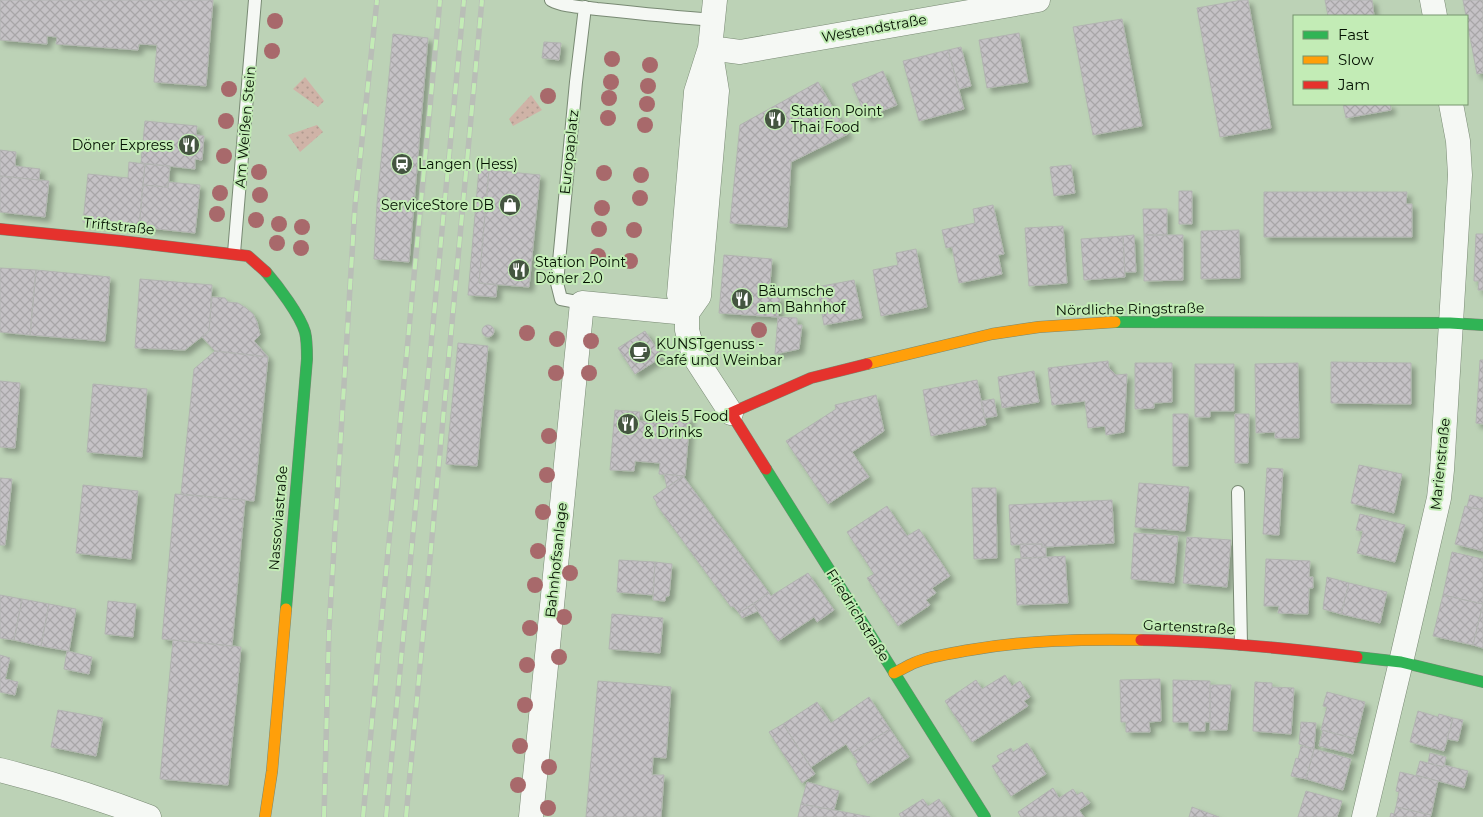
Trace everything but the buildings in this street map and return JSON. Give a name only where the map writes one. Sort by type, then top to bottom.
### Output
[{"type":"street","name":"Westendstraße","points":[[710,48],[740,52],[994,4],[1038,0]]},
{"type":"street","points":[[1432,0],[1435,15]]},
{"type":"street","points":[[714,10],[710,48],[696,92],[679,295],[687,313],[687,330],[694,356],[731,414]]},
{"type":"street","name":"Marienstraße","points":[[1364,817],[1402,662],[1439,498],[1460,175],[1458,141],[1451,105]]},
{"type":"street","name":"Triftstraße","points":[[0,229],[234,253]]},
{"type":"street","name":"Nassoviastraße","points":[[234,253],[248,256],[268,272],[297,314],[304,328],[306,344],[306,365],[272,771],[265,817]]},
{"type":"street","name":"Europaplatz","points":[[582,303],[687,313]]},
{"type":"street","name":"Bahnhofsanlage","points":[[531,817],[582,303]]},
{"type":"street","name":"Nördliche Ringstraße","points":[[731,414],[811,378],[992,334],[1040,327],[1116,322],[1450,323],[1483,325]]},
{"type":"street","name":"Friedrichstraße","points":[[731,414],[985,817]]},
{"type":"street","name":"Gartenstraße","points":[[894,673],[916,662],[956,652],[1026,642],[1102,639],[1175,640],[1329,652],[1402,662],[1483,682]]},
{"type":"street","points":[[0,770],[94,796],[149,817]]},
{"type":"lane","name":"Am Weißen Stein","points":[[234,253],[255,0]]},
{"type":"lane","points":[[551,0],[558,4],[640,14],[714,10]]},
{"type":"lane","name":"Europaplatz","points":[[582,303],[561,299],[557,283],[585,7]]},
{"type":"lane","points":[[1238,492],[1241,644]]},
{"type":"shaded area","points":[[305,77],[324,101],[318,107],[293,89]]},
{"type":"shaded area","points":[[531,95],[542,110],[513,126],[509,119]]},
{"type":"shaded area","points":[[317,125],[323,132],[300,152],[288,135]]},
{"type":"railway","points":[[324,817],[329,629],[355,206],[377,0]]},
{"type":"railway","points":[[363,817],[440,0]]},
{"type":"railway","points":[[386,817],[464,0]]},
{"type":"railway","points":[[406,817],[482,0]]},
{"type":"traffic: fast","points":[[266,272],[294,309],[305,332],[307,345],[286,609]]},
{"type":"traffic: fast","points":[[1115,322],[1450,323],[1483,325]]},
{"type":"traffic: fast","points":[[766,469],[985,817]]},
{"type":"traffic: fast","points":[[1357,657],[1401,662],[1483,682]]},
{"type":"traffic: slow","points":[[867,364],[992,334],[1039,327],[1115,322]]},
{"type":"traffic: slow","points":[[265,817],[272,771],[286,609]]},
{"type":"traffic: slow","points":[[894,673],[927,658],[1013,644],[1056,641],[1141,640]]},
{"type":"traffic: jam","points":[[0,229],[248,256],[266,272]]},
{"type":"traffic: jam","points":[[766,469],[731,413],[811,378],[867,364]]},
{"type":"traffic: jam","points":[[1141,640],[1249,646],[1357,657]]},
{"type":"place","name":"Station Point Thai Food","points":[[775,119]]},
{"type":"place","name":"Döner Express","points":[[189,145]]},
{"type":"place","name":"Langen (Hess)","points":[[402,164]]},
{"type":"place","name":"ServiceStore DB","points":[[510,205]]},
{"type":"place","name":"Station Point Döner 2.0","points":[[519,270]]},
{"type":"place","name":"Bäumsche am Bahnhof","points":[[742,299]]},
{"type":"place","name":"KUNSTgenuss - Café und Weinbar","points":[[640,352]]},
{"type":"place","name":"Gleis 5 Food & Drinks","points":[[628,424]]}]
